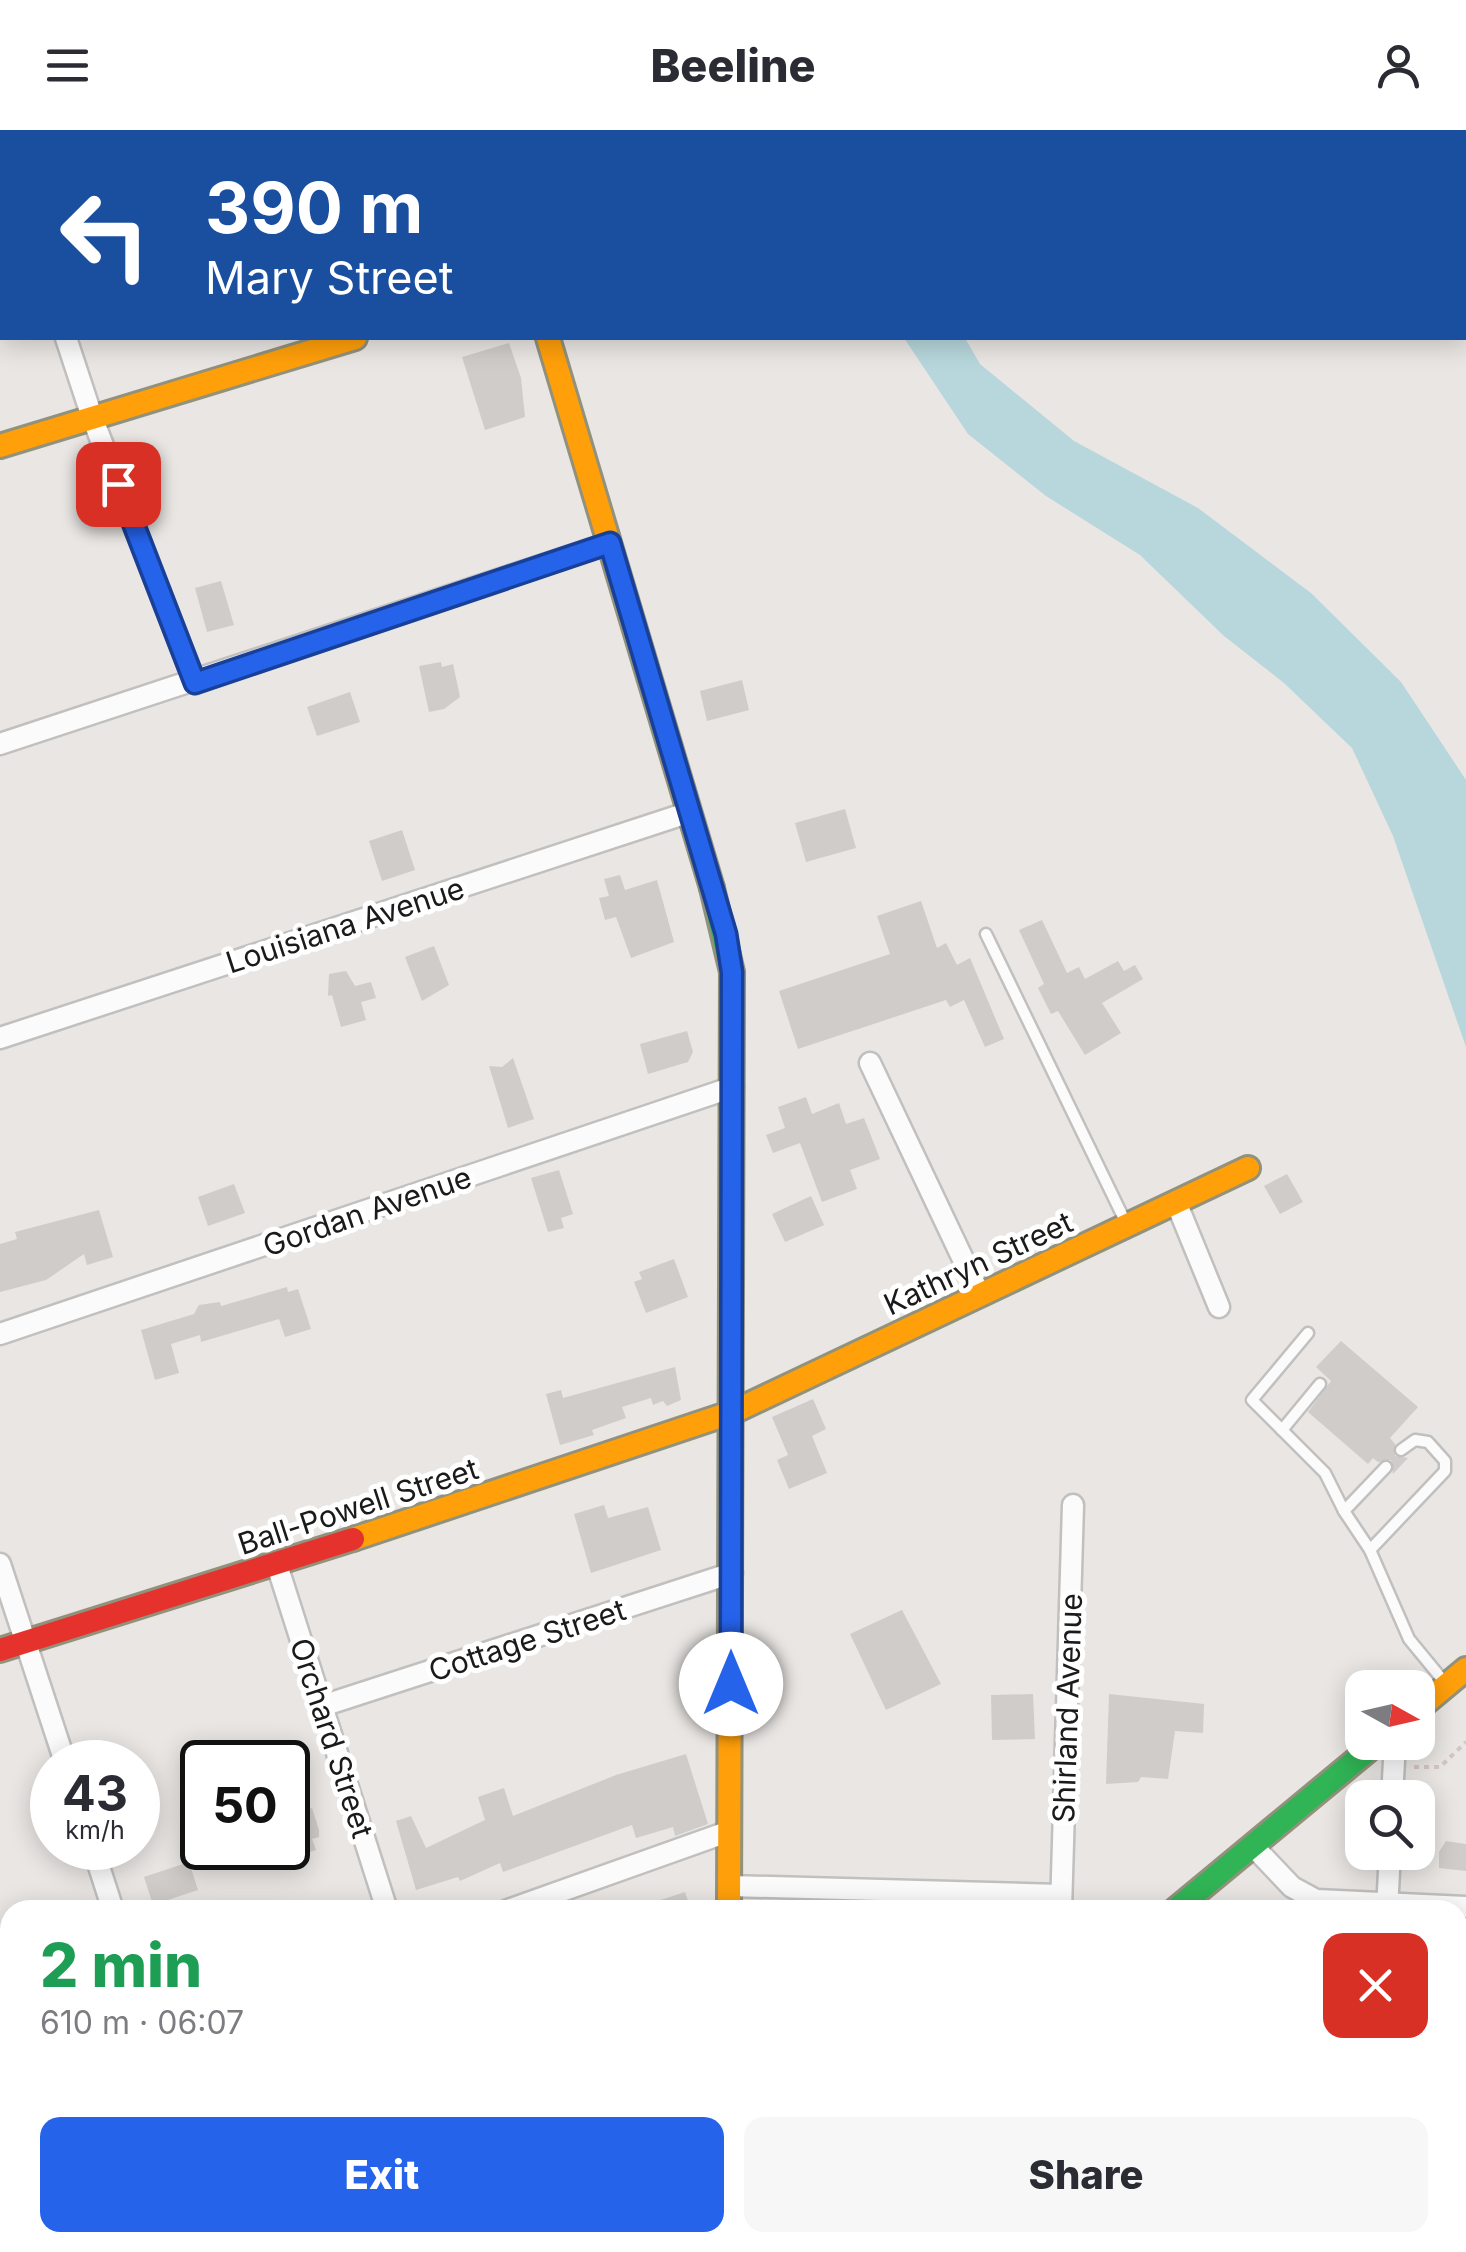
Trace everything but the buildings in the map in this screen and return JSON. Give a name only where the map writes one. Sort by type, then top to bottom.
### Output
[{"type":"main road","points":[[0,446],[349,340]]},
{"type":"main road","points":[[549,340],[726,934],[734,1019],[730,1900]]},
{"type":"main road","name":"Kathryn Street","points":[[733,1412],[1248,1168]]},
{"type":"main road","name":"Ball-Powell Street","points":[[0,1650],[277,1566],[733,1412]]},
{"type":"main road","points":[[1435,1694],[1466,1668]]},
{"type":"main road","points":[[1187,1900],[1356,1760]]},
{"type":"street","points":[[67,340],[92,417],[195,683]]},
{"type":"street","points":[[0,744],[195,683],[610,543]]},
{"type":"street","name":"Louisiana Avenue","points":[[0,1038],[690,812]]},
{"type":"street","points":[[870,1063],[980,1295]]},
{"type":"street","name":"Gordan Avenue","points":[[0,1334],[734,1087]]},
{"type":"street","points":[[1176,1202],[1219,1307]]},
{"type":"street","name":"Shirland Avenue","points":[[1061,1900],[1073,1505]]},
{"type":"street","points":[[0,1564],[58,1740]]},
{"type":"street","name":"Orchard Street","points":[[277,1566],[383,1900]]},
{"type":"street","name":"Cottage Street","points":[[322,1706],[732,1574]]},
{"type":"street","points":[[1393,1780],[1394,1760]]},
{"type":"street","points":[[536,1900],[730,1831]]},
{"type":"street","points":[[1253,1846],[1303,1894],[1316,1900]]},
{"type":"street","points":[[100,1870],[110,1900]]},
{"type":"street","points":[[1388,1900],[1389,1870]]},
{"type":"street","points":[[730,1886],[1020,1900]]},
{"type":"lane","points":[[986,934],[1128,1226]]},
{"type":"lane","points":[[1308,1333],[1252,1400],[1325,1472],[1344,1511],[1370,1550],[1409,1639],[1447,1684]]},
{"type":"lane","points":[[1282,1430],[1320,1384]]},
{"type":"lane","points":[[1370,1550],[1445,1472],[1444,1461],[1428,1442],[1416,1440],[1402,1450]]},
{"type":"lane","points":[[1344,1511],[1386,1468]]},
{"type":"path","points":[[1394,1768],[1440,1766],[1466,1742]]},
{"type":"water","points":[[905,340],[966,340],[980,364],[1074,441],[1198,508],[1311,593],[1401,682],[1466,780],[1466,1047],[1393,836],[1352,748],[1284,683],[1224,636],[1140,555],[1046,496],[968,434]]},
{"type":"traffic: fast","points":[[712,888],[732,972],[730,1598]]},
{"type":"traffic: fast","points":[[1187,1900],[1356,1760]]},
{"type":"traffic: slow","points":[[0,446],[348,340]]},
{"type":"traffic: slow","points":[[549,340],[712,888]]},
{"type":"traffic: slow","points":[[353,1539],[733,1412],[1248,1168]]},
{"type":"traffic: slow","points":[[729,1900],[730,1598]]},
{"type":"traffic: slow","points":[[1435,1695],[1466,1669]]},
{"type":"traffic: jam","points":[[0,1650],[353,1539]]},
{"type":"route","points":[[118,484],[195,683],[610,543],[726,934],[732,972],[731,1684]]}]
